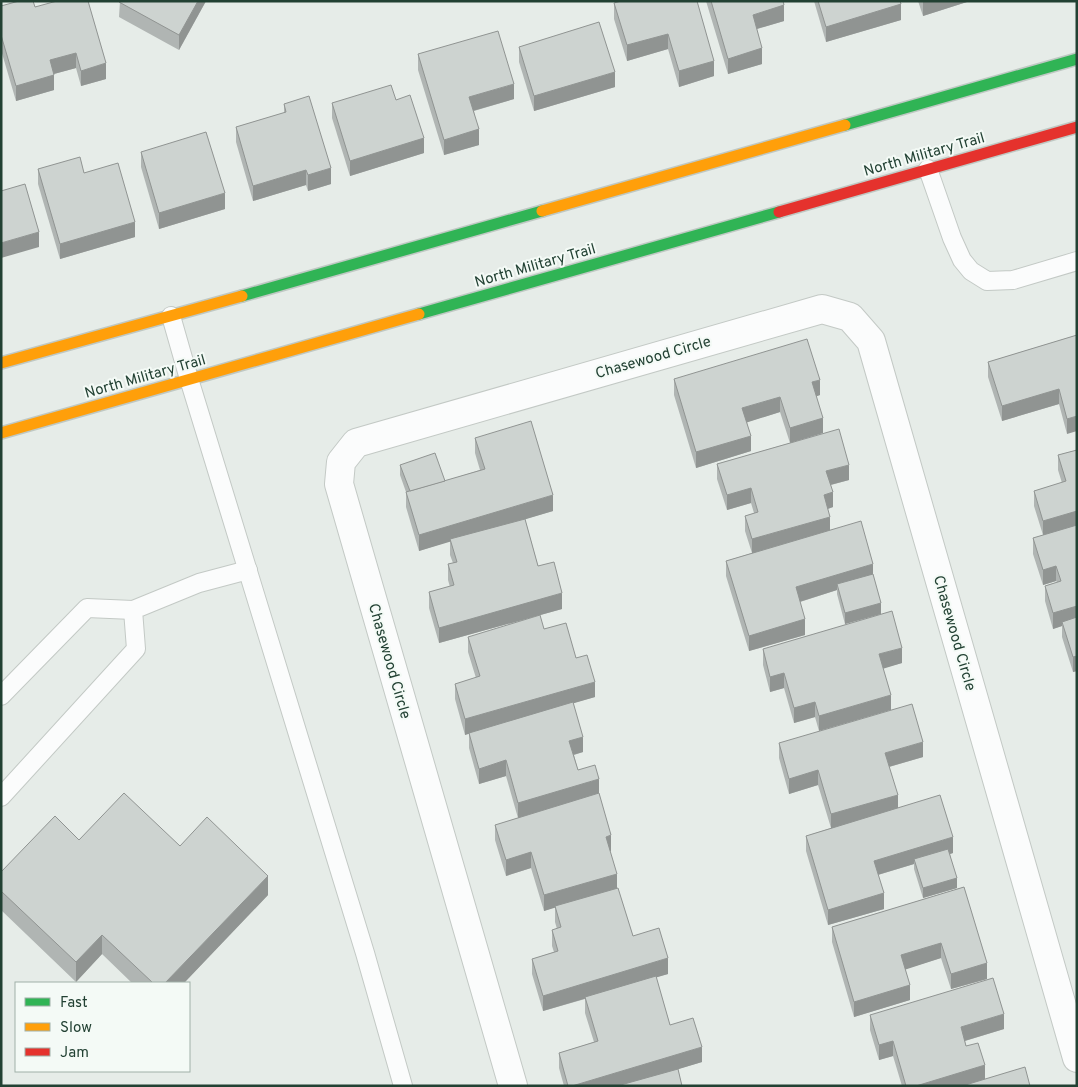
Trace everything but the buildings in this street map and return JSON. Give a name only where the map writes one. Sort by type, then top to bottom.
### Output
[{"type":"main road","points":[[1,363],[1077,59]]},
{"type":"main road","name":"North Military Trail","points":[[1,433],[1077,127]]},
{"type":"street","name":"Chasewood Circle","points":[[513,1086],[339,484],[341,462],[356,443],[822,309],[850,317],[871,341],[1077,1058]]},
{"type":"lane","points":[[928,169],[952,238],[962,260],[971,271],[987,281],[1012,280],[1077,261]]},
{"type":"lane","points":[[171,316],[365,953],[403,1086]]},
{"type":"lane","points":[[1,696],[87,608],[133,610],[199,583],[248,570]]},
{"type":"lane","points":[[1,798],[136,649],[133,610]]},
{"type":"traffic: fast","points":[[845,125],[1077,59]]},
{"type":"traffic: fast","points":[[242,296],[542,211]]},
{"type":"traffic: fast","points":[[419,314],[779,212]]},
{"type":"traffic: slow","points":[[542,211],[845,125]]},
{"type":"traffic: slow","points":[[1,363],[242,296]]},
{"type":"traffic: slow","points":[[1,433],[419,314]]},
{"type":"traffic: jam","points":[[779,212],[1077,127]]}]
